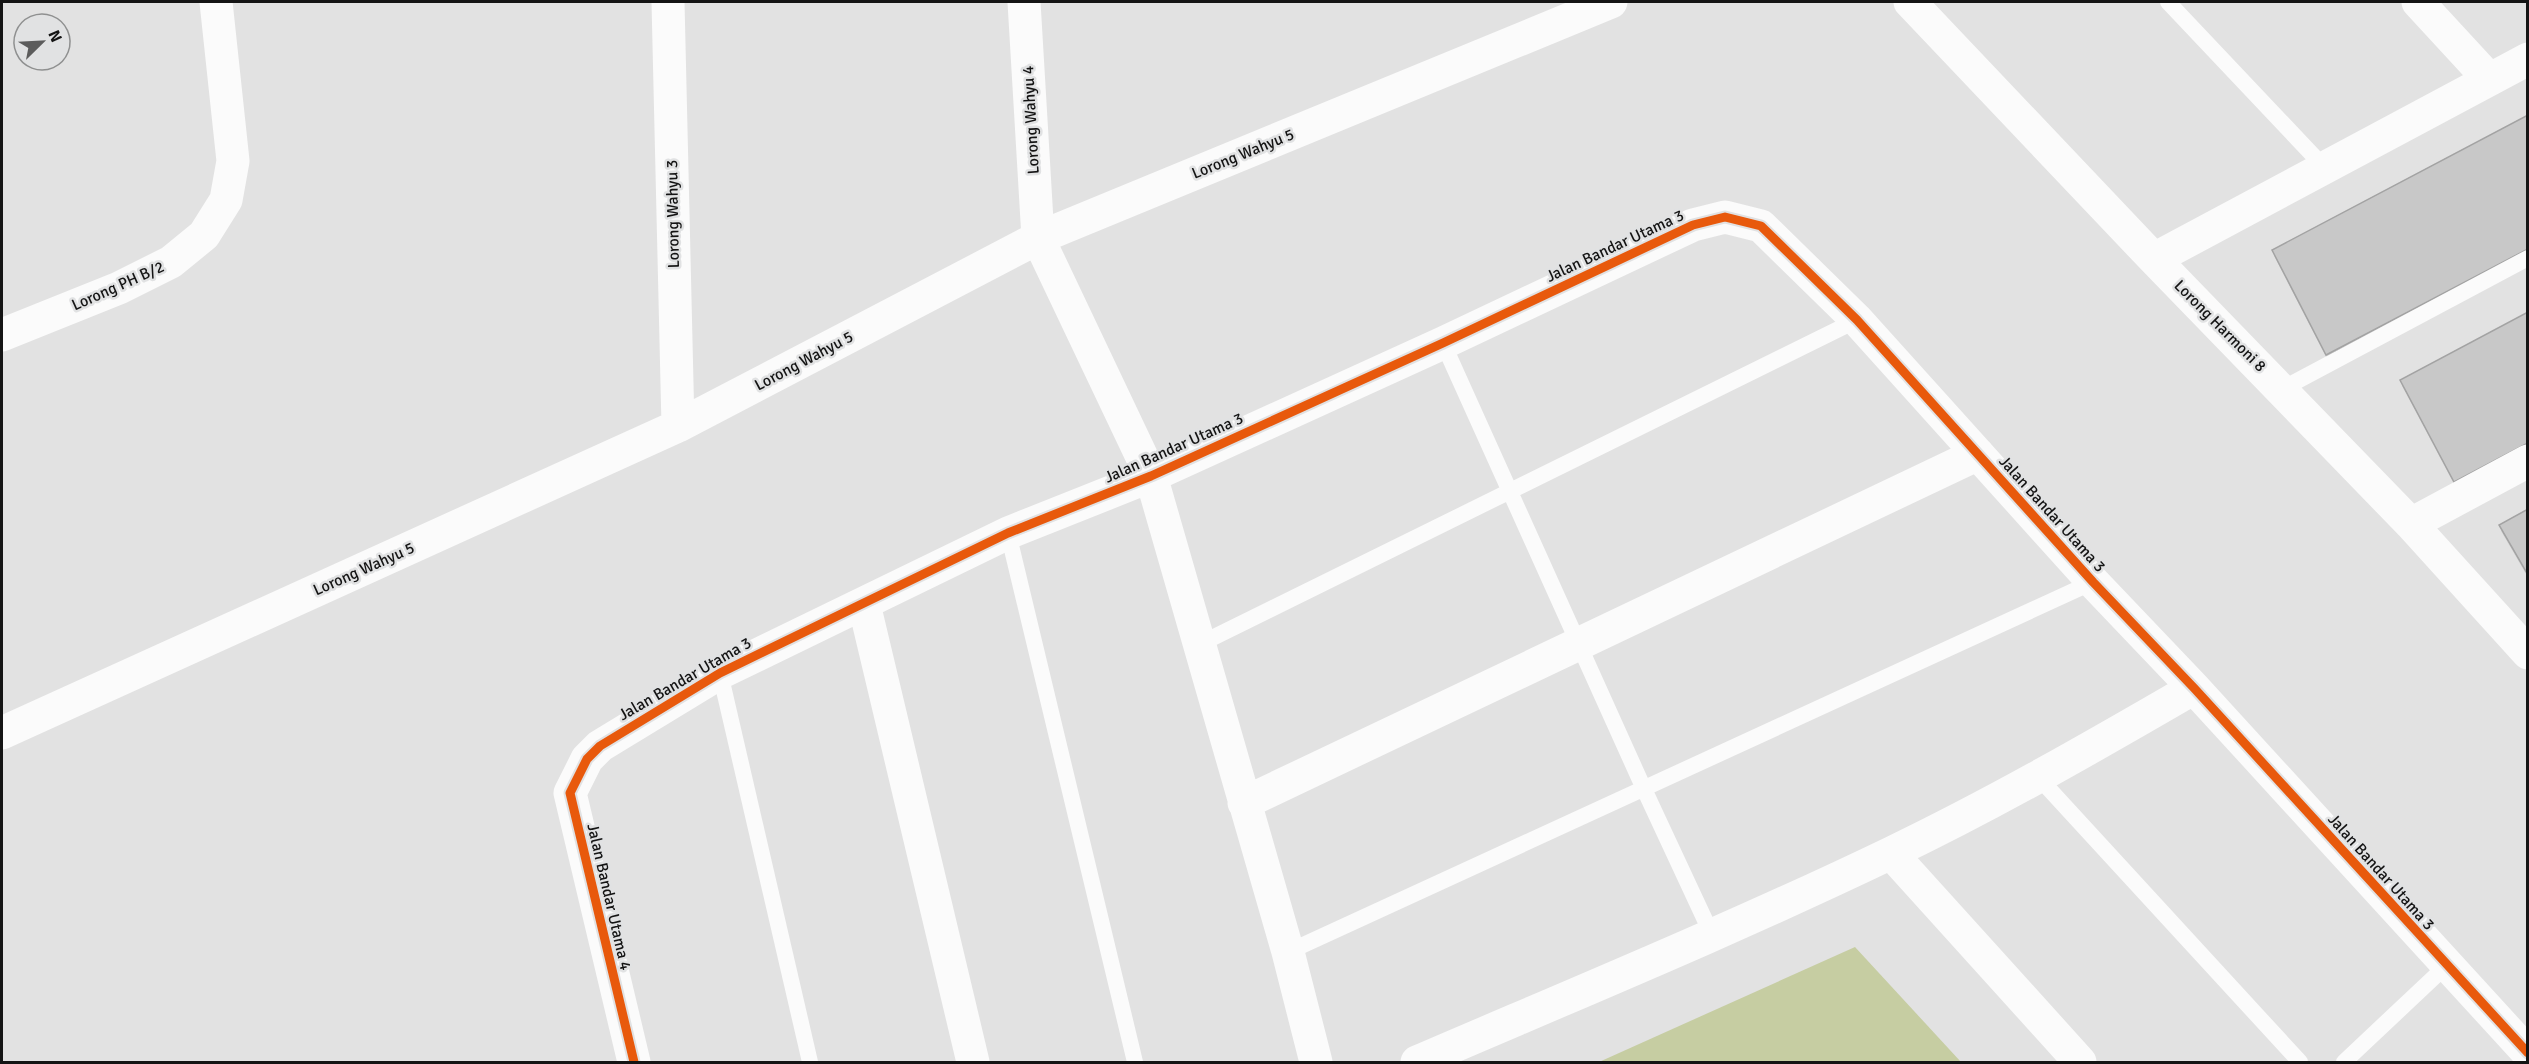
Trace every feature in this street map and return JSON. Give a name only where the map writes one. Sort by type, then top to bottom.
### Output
[{"type":"street","name":"Lorong PH B/2","points":[[2,335],[119,288],[171,262],[204,235],[226,200],[233,161],[216,2]]},
{"type":"street","name":"Lorong Wahyu 3","points":[[668,2],[678,426]]},
{"type":"street","name":"Lorong Wahyu 4","points":[[1024,2],[1038,238]]},
{"type":"street","name":"Lorong Wahyu 5","points":[[2,733],[678,426],[1038,238],[1611,2]]},
{"type":"street","name":"Lorong Harmoni 8","points":[[1910,2],[2154,260],[2282,389],[2523,641]]},
{"type":"street","points":[[2418,2],[2489,79]]},
{"type":"street","points":[[2154,260],[2528,59]]},
{"type":"street","name":"Jalan Bandar Utama 3","points":[[600,746],[720,673],[1008,533],[1151,476],[1443,344],[1693,225],[1725,218],[1761,226],[1857,320],[2093,582],[2194,688],[2528,1053]]},
{"type":"street","points":[[1038,238],[1151,476],[1288,952],[1316,1062]]},
{"type":"street","points":[[1244,803],[1978,454]]},
{"type":"street","points":[[2411,524],[2528,461]]},
{"type":"street","points":[[864,604],[973,1062]]},
{"type":"street","points":[[1417,1062],[1712,935],[1891,853],[2039,778],[2194,688]]},
{"type":"street","name":"Jalan Bandar Utama 4","points":[[600,746],[587,759],[570,793],[634,1062]]},
{"type":"street","points":[[1891,853],[2080,1062]]},
{"type":"lane","points":[[2168,2],[2325,168]]},
{"type":"lane","points":[[2282,389],[2528,258]]},
{"type":"lane","points":[[1200,644],[1857,320]]},
{"type":"lane","points":[[1443,344],[1712,935]]},
{"type":"lane","points":[[1008,533],[1135,1062]]},
{"type":"lane","points":[[1288,952],[2093,582]]},
{"type":"lane","points":[[720,673],[810,1062]]},
{"type":"lane","points":[[2039,778],[2300,1062]]},
{"type":"lane","points":[[2344,1062],[2446,966]]},
{"type":"green space","points":[[1855,947],[1961,1062],[1599,1062]]},
{"type":"building","points":[[2528,115],[2528,249],[2326,355],[2272,250]]},
{"type":"building","points":[[2528,312],[2528,443],[2454,482],[2400,380]]},
{"type":"building","points":[[2528,509],[2528,575],[2499,525]]},
{"type":"cycle path","points":[[634,1062],[570,793],[587,759],[600,746],[720,673],[1008,533],[1151,476],[1443,343],[1693,225],[1725,217],[1761,226],[1857,320],[2093,582],[2194,688],[2528,1053]]}]
